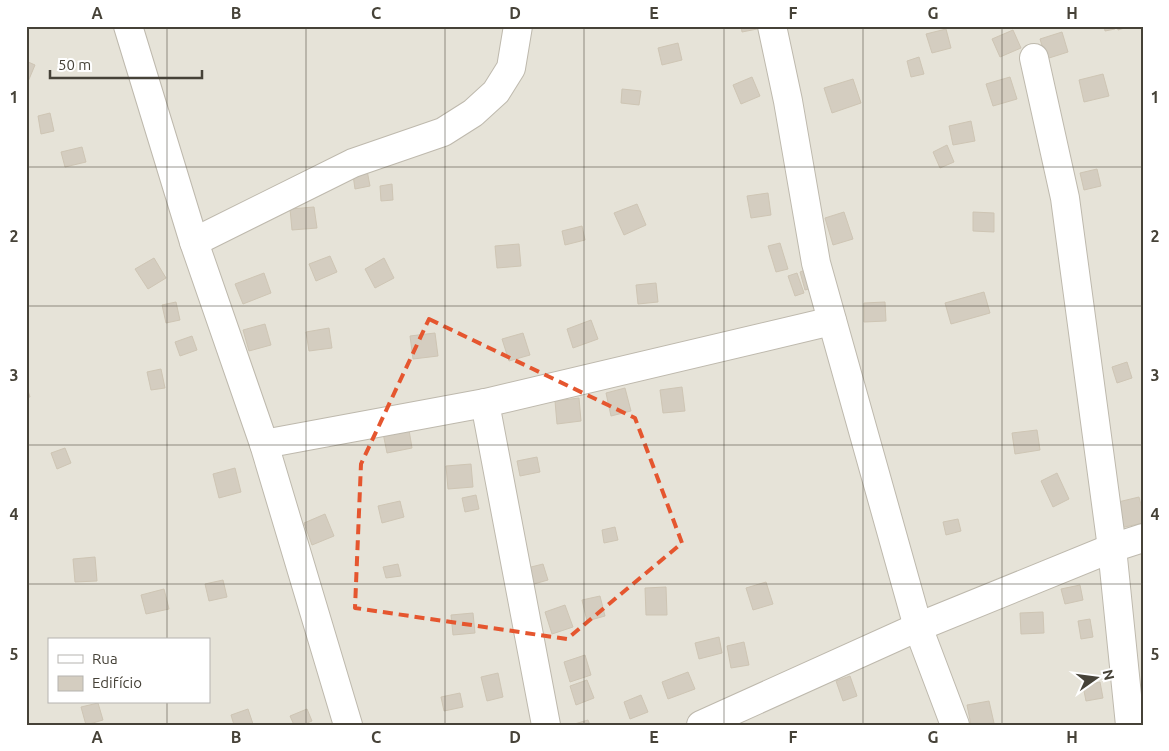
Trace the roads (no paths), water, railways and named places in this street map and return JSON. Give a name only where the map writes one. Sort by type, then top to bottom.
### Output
[{"type":"street","points":[[128,26],[194,242],[264,444],[348,725]]},
{"type":"street","points":[[194,242],[353,163],[444,132],[473,113],[496,92],[511,68],[518,26]]},
{"type":"street","points":[[772,26],[788,101],[816,263],[918,627],[955,725]]},
{"type":"street","points":[[1034,58],[1065,198],[1112,548],[1130,725]]},
{"type":"street","points":[[264,444],[485,403],[832,321]]},
{"type":"street","points":[[485,403],[546,725]]},
{"type":"street","points":[[701,725],[918,627],[1112,548],[1143,538]]}]
